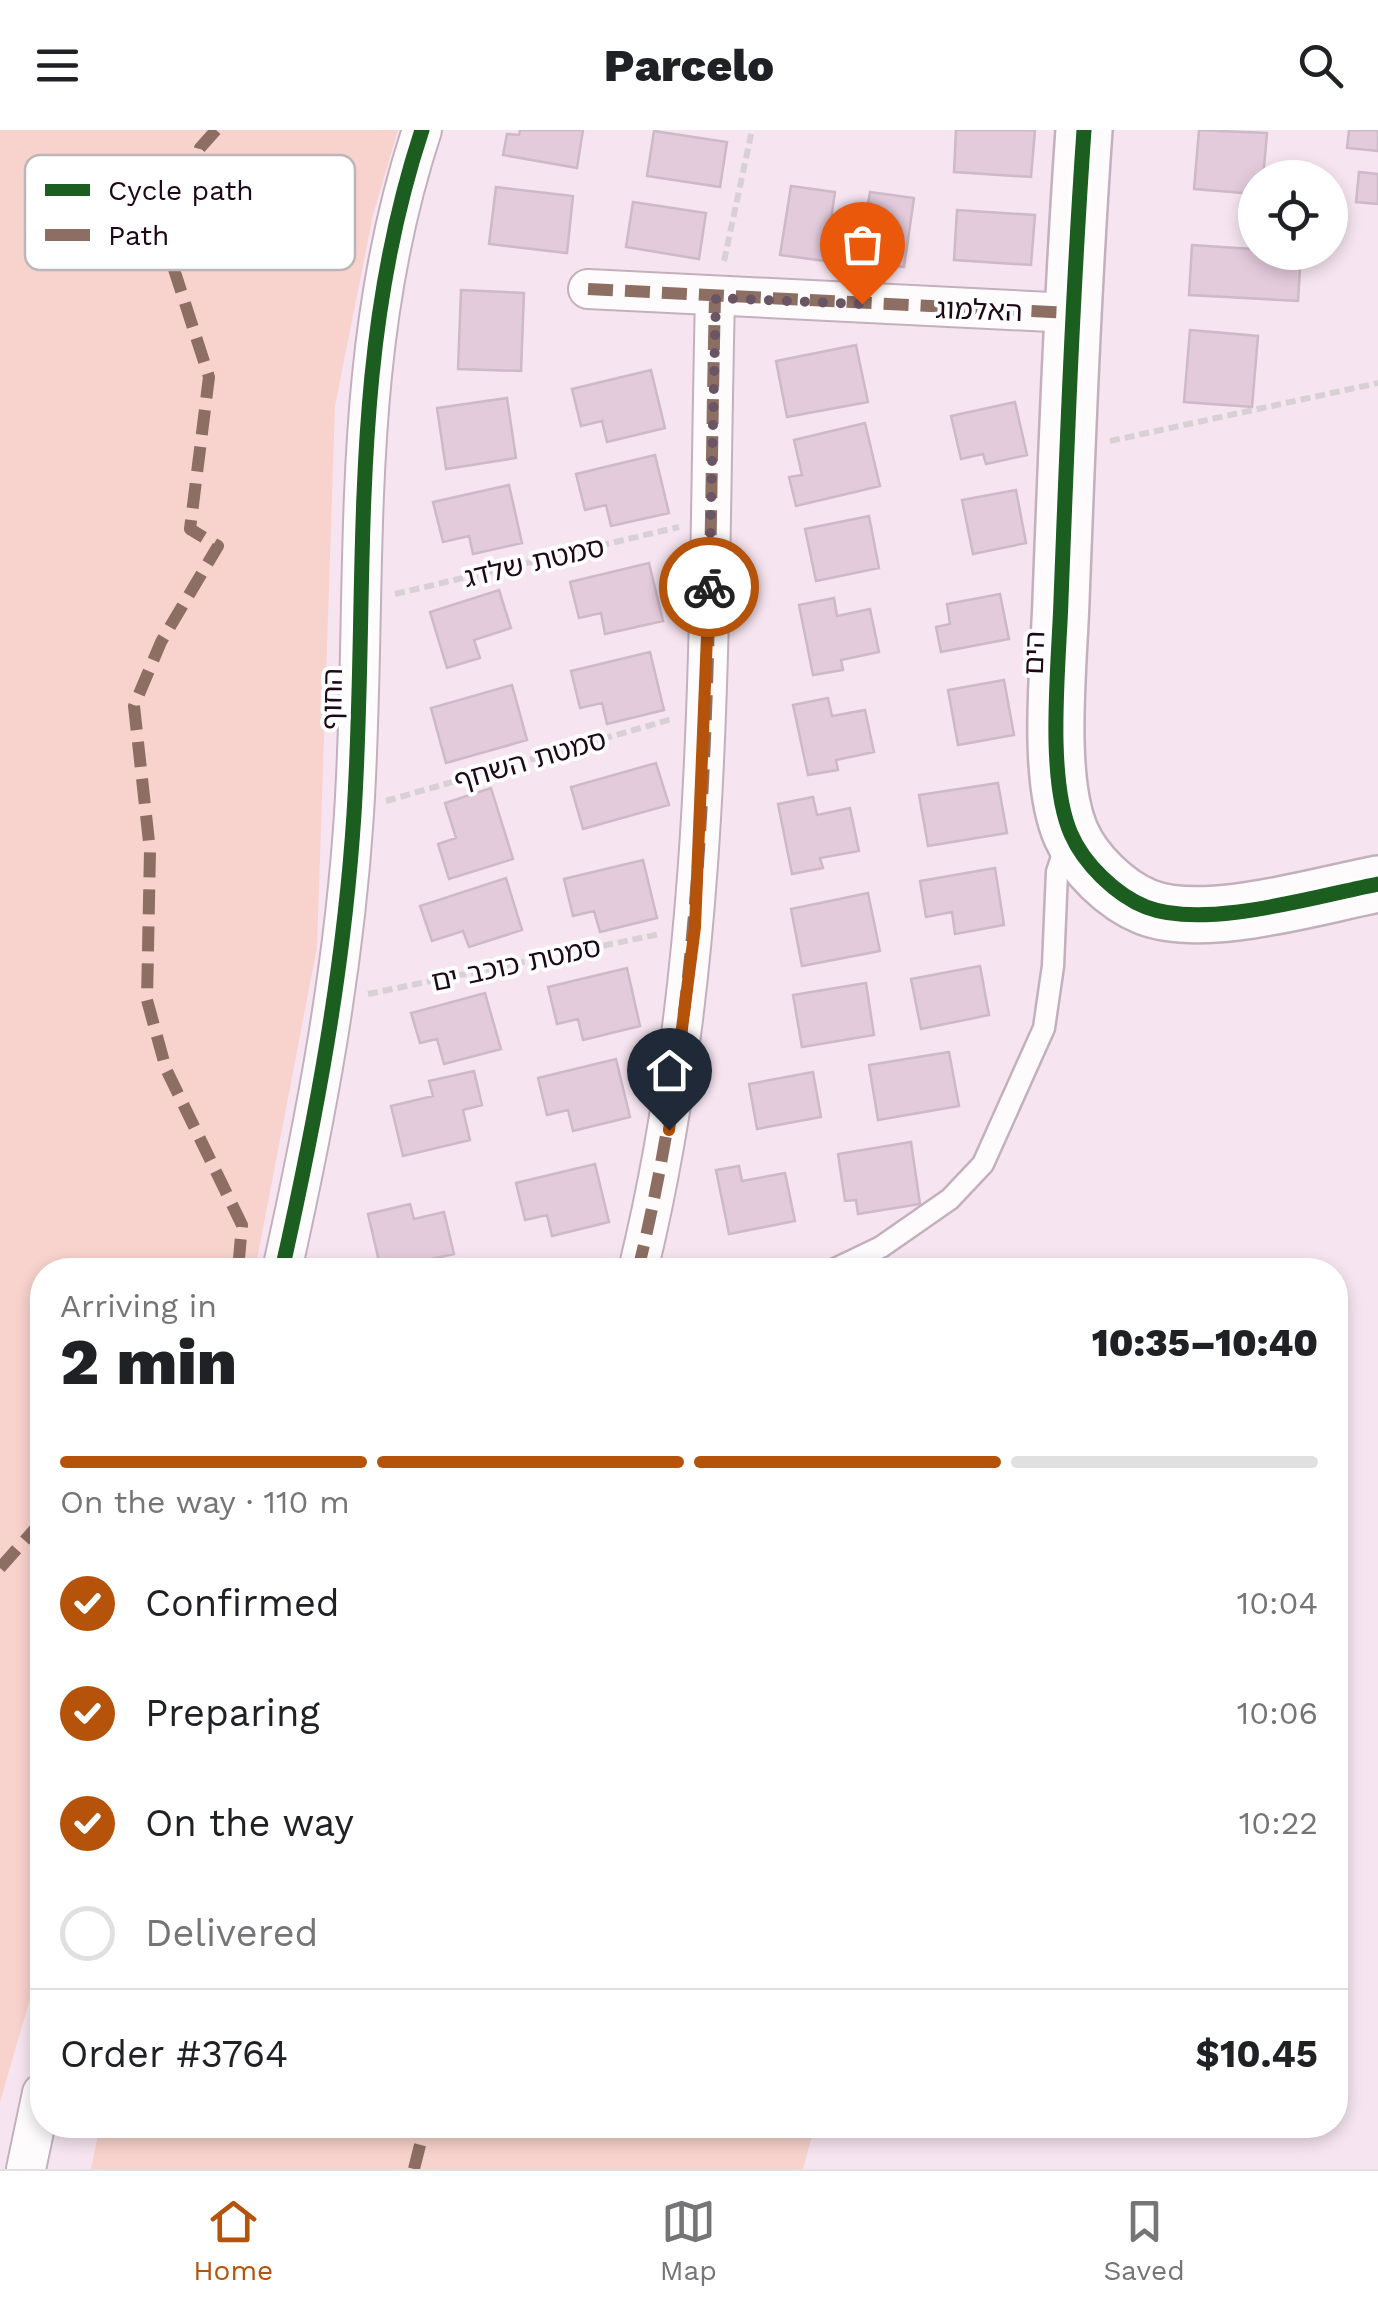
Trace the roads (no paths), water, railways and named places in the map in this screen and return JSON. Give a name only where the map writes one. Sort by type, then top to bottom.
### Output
[{"type":"street","name":"החוף","points":[[284,1258],[336,1001],[354,810],[363,463],[375,324],[397,217],[422,130]]},
{"type":"street","name":"הים","points":[[1084,130],[1071,313],[1056,752],[1070,833],[1091,864],[1117,891],[1147,908],[1188,915],[1378,884]]},
{"type":"street","name":"האלמוג","points":[[588,288],[716,298],[1071,313]]},
{"type":"street","points":[[640,1258],[680,1067],[695,927],[706,709],[716,298]]},
{"type":"street","points":[[26,2169],[33,2138]]},
{"type":"lane","points":[[859,1258],[950,1199],[982,1164],[1044,1028],[1053,966],[1057,872],[1070,833]]}]
